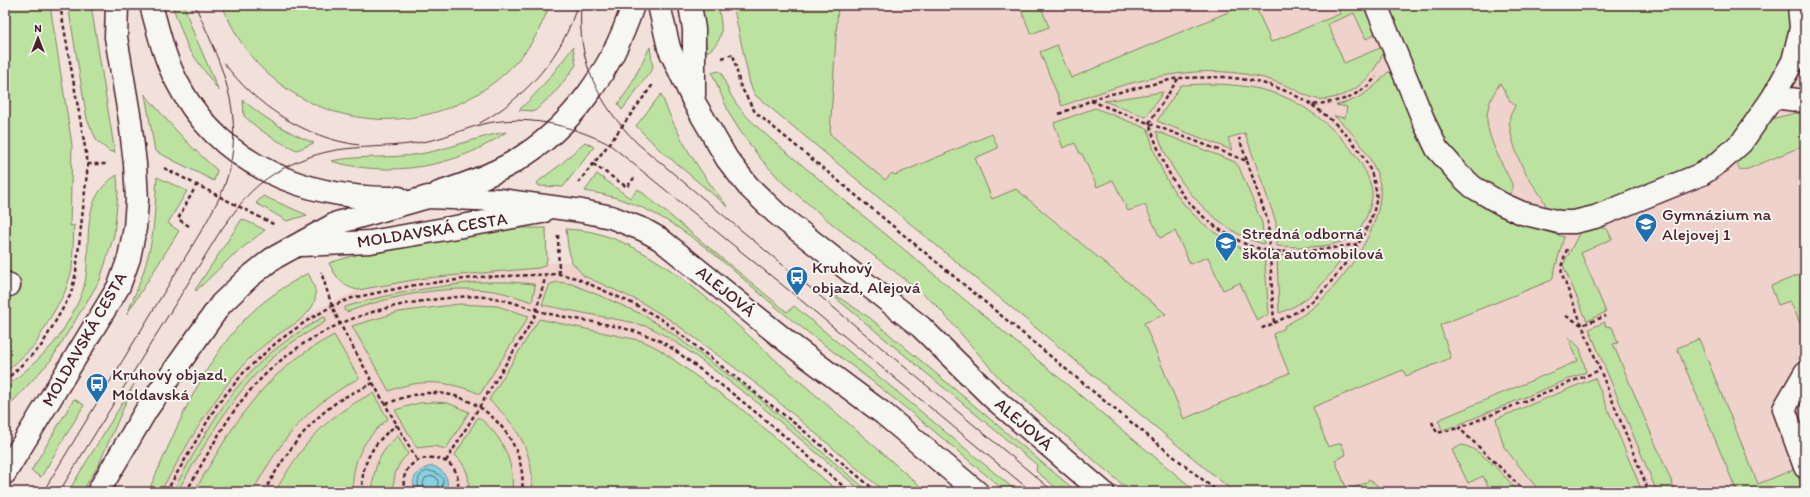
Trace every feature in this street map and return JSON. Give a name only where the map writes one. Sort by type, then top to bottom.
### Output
[{"type":"street","points":[[107,5],[116,37]]},
{"type":"street","name":"MOLDAVSKÁ CESTA","points":[[5,473],[119,286],[129,258],[135,228],[137,200],[135,164],[116,37],[117,5]]},
{"type":"street","points":[[151,5],[166,57],[176,80],[187,100],[218,136],[246,159],[288,181],[327,193],[376,198],[428,197],[489,175],[511,163],[538,145],[561,125],[576,109],[603,73],[617,48],[633,5]]},
{"type":"street","name":"ALEJOVÁ","points":[[659,5],[669,48],[694,102],[727,159],[748,186],[776,212],[921,327],[993,398],[1103,492]]},
{"type":"street","points":[[690,5],[694,29],[694,102]]},
{"type":"street","points":[[1376,5],[1431,139],[1437,149],[1473,187],[1502,204],[1522,213],[1559,222],[1574,222],[1595,217],[1702,174],[1721,161],[1742,142],[1773,97],[1793,60],[1801,28],[1799,5]]},
{"type":"street","points":[[1773,97],[1805,101]]},
{"type":"street","name":"MOLDAVSKÁ CESTA","points":[[98,492],[147,409],[221,304],[248,278],[272,259],[298,246],[337,223],[428,197]]},
{"type":"street","name":"ALEJOVÁ","points":[[428,197],[500,200],[566,208],[611,217],[639,228],[660,239],[790,344],[884,414],[977,492]]},
{"type":"street","name":"MOLDAVSKÁ CESTA","points":[[298,246],[370,242],[566,208]]},
{"type":"street","points":[[1805,373],[1784,409],[1805,467]]},
{"type":"path","points":[[1312,105],[1331,102],[1359,93],[1368,86],[1395,53]]},
{"type":"path","points":[[733,54],[740,85],[755,112],[1107,403],[1218,492]]},
{"type":"path","points":[[1059,114],[1099,97],[1178,78],[1225,77],[1249,80],[1270,85],[1291,93],[1324,114],[1350,140],[1370,169],[1377,193],[1375,206],[1357,244],[1343,268],[1325,289],[1309,304],[1260,329]]},
{"type":"path","points":[[1178,78],[1149,123],[1157,149],[1174,183],[1202,217],[1240,242],[1258,249],[1321,250],[1357,244]]},
{"type":"path","points":[[1090,100],[1247,161]]},
{"type":"path","points":[[1239,138],[1268,222],[1274,323]]},
{"type":"path","points":[[5,381],[42,345],[71,294],[76,272],[88,164]]},
{"type":"path","points":[[593,164],[627,187],[634,178]]},
{"type":"path","points":[[189,226],[178,219],[197,184]]},
{"type":"path","points":[[166,492],[217,405],[241,376],[283,338],[305,322],[332,306],[368,293],[415,285],[481,277],[559,274],[576,278],[636,305],[661,319],[802,430],[877,492]]},
{"type":"path","points":[[446,461],[534,318],[546,275]]},
{"type":"path","points":[[1562,275],[1649,492]]},
{"type":"path","points":[[186,492],[234,412],[255,386],[295,350],[340,324],[375,310],[407,303],[452,297],[482,296],[494,298],[536,311],[635,332],[661,342],[749,406],[850,492]]},
{"type":"path","points":[[332,306],[340,324],[417,460]]},
{"type":"path","points":[[1566,316],[1582,325],[1606,316]]},
{"type":"path","points":[[1432,422],[1437,433],[1459,428],[1600,370]]},
{"type":"path","points":[[264,492],[292,447],[316,420],[343,398],[373,383]]},
{"type":"path","points":[[386,404],[405,396],[436,393],[451,395],[479,406],[493,417],[512,442],[522,471],[522,492]]},
{"type":"path","points":[[363,492],[363,478],[369,456],[382,437],[397,425]]},
{"type":"path","points":[[1459,428],[1526,492]]},
{"type":"path","points":[[405,492],[404,479],[406,472],[411,465],[417,460],[431,457],[446,461],[456,472],[458,479],[457,492]]},
{"type":"shaded area","points":[[772,5],[1805,5],[1805,492],[1234,492],[775,111]]},
{"type":"shaded area","points":[[572,262],[588,279],[656,310],[692,336],[673,358],[744,411],[839,492],[160,492],[210,407],[235,375],[270,340],[316,310],[358,290],[425,278],[538,268],[546,263]]},
{"type":"green space","points":[[5,5],[50,5],[72,145],[70,226],[74,225],[72,270],[65,292],[35,345],[5,373],[5,304],[20,280],[5,271]]},
{"type":"green space","points":[[68,5],[91,5],[115,153],[109,151],[97,141],[87,119]]},
{"type":"green space","points":[[172,5],[184,5],[192,29],[219,91],[188,48]]},
{"type":"green space","points":[[222,5],[550,5],[539,30],[528,48],[498,79],[468,99],[435,112],[401,119],[366,118],[332,111],[299,97],[269,75],[254,60],[241,43]]},
{"type":"green space","points":[[700,5],[718,5],[721,25],[718,42],[707,52]]},
{"type":"green space","points":[[733,5],[838,5],[830,134],[885,180],[892,173],[895,175],[992,134],[998,148],[975,158],[992,199],[1016,189],[1166,314],[1144,323],[1184,419],[1289,373],[1273,334],[1285,328],[1284,326],[1312,309],[1338,282],[1360,252],[1369,235],[1376,218],[1380,202],[1380,186],[1378,177],[1369,157],[1348,129],[1334,116],[1345,118],[1347,107],[1336,105],[1352,101],[1359,97],[1377,84],[1388,72],[1399,74],[1464,191],[1474,201],[1497,215],[1564,237],[1552,280],[1440,325],[1451,358],[1406,376],[1403,370],[1313,407],[1328,447],[1341,443],[1346,455],[1335,460],[1347,490],[1366,483],[1369,479],[1386,492],[1234,492],[755,95],[750,84]]},
{"type":"green space","points":[[1019,5],[1040,5],[1049,27],[1031,34]]},
{"type":"green space","points":[[1245,5],[1255,5],[1271,42],[1340,14],[1337,5],[1371,5],[1381,30],[1366,39],[1354,13],[1328,24],[1344,63],[1380,48],[1379,45],[1386,43],[1387,45],[1377,65],[1364,81],[1348,93],[1327,99],[1312,98],[1290,87],[1259,77],[1231,72],[1206,72],[1181,73],[1157,77],[1109,90],[1062,106],[1040,52],[1057,45],[1071,78]]},
{"type":"green space","points":[[1387,5],[1789,5],[1791,41],[1779,72],[1735,137],[1703,163],[1597,205],[1569,212],[1555,210],[1546,206],[1542,197],[1526,174],[1517,154],[1510,129],[1510,116],[1515,105],[1510,101],[1500,83],[1489,106],[1487,121],[1493,145],[1512,184],[1512,191],[1508,195],[1490,192],[1448,146],[1436,123]]},
{"type":"green space","points":[[573,47],[576,65],[558,89],[535,111],[519,110],[541,88]]},
{"type":"green space","points":[[650,47],[653,68],[622,110],[618,104],[628,90]]},
{"type":"green space","points":[[718,71],[722,73],[730,94],[742,111],[773,141],[1197,492],[1131,492],[1001,380],[937,306],[915,287],[836,227],[783,183],[760,158],[730,115],[712,73]]},
{"type":"green space","points":[[1207,84],[1249,87],[1279,95],[1289,99],[1314,114],[1339,135],[1359,160],[1366,173],[1372,190],[1371,202],[1366,218],[1358,231],[1346,240],[1329,245],[1312,247],[1277,246],[1276,222],[1245,133],[1228,138],[1232,150],[1157,121],[1181,85]]},
{"type":"green space","points":[[1163,92],[1146,117],[1104,101]]},
{"type":"green space","points":[[145,94],[179,134],[217,170],[214,181],[155,151]]},
{"type":"green space","points":[[661,94],[674,124],[698,167],[728,207],[659,149],[636,126]]},
{"type":"green space","points":[[243,100],[277,124],[314,143],[297,150],[276,140],[256,127],[244,116]]},
{"type":"green space","points":[[1095,108],[1148,129],[1152,145],[1164,174],[1181,201],[1192,213],[1217,234],[1234,244],[1251,252],[1264,254],[1269,314],[1257,321],[1240,283],[1223,290],[1208,257],[1190,264],[1175,231],[1160,238],[1145,205],[1128,211],[1113,180],[1097,187],[1082,154],[1080,154],[1075,143],[1063,148],[1054,123]]},
{"type":"green space","points":[[1796,113],[1805,115],[1805,145],[1748,169],[1740,170],[1736,162],[1765,126],[1775,118]]},
{"type":"green space","points":[[1156,131],[1235,162],[1239,167],[1262,223],[1264,244],[1236,233],[1215,218],[1193,197],[1176,173]]},
{"type":"green space","points":[[506,132],[487,144],[466,154],[445,161],[422,166],[399,169],[376,169],[331,161],[353,158],[420,154]]},
{"type":"green space","points":[[585,142],[594,147],[563,187],[539,186],[537,183],[540,180],[560,165]]},
{"type":"green space","points":[[597,174],[630,198],[638,189],[787,312],[794,306],[1014,489],[1021,489],[1025,492],[1006,492],[911,412],[792,320],[696,240],[671,223],[645,209],[616,198],[585,191]]},
{"type":"green space","points":[[117,175],[118,193],[114,235],[100,280],[51,360],[5,410],[5,389],[37,361],[54,343],[65,327],[80,298],[85,282],[87,266],[90,216],[95,200],[103,187]]},
{"type":"green space","points":[[157,177],[187,191],[168,223],[179,231],[127,314],[146,263],[152,237]]},
{"type":"green space","points":[[263,196],[307,215],[287,221],[256,203]]},
{"type":"green space","points":[[242,219],[265,230],[231,257],[196,291],[195,290]]},
{"type":"green space","points":[[1598,227],[1607,229],[1612,239],[1581,253],[1606,312],[1587,321],[1563,265],[1581,230]]},
{"type":"green space","points":[[516,228],[546,228],[547,260],[545,265],[539,268],[425,278],[358,290],[352,289],[340,281],[329,263],[365,252]]},
{"type":"green space","points":[[566,229],[592,232],[622,242],[649,256],[674,273],[723,312],[790,373],[927,492],[885,492],[762,388],[672,321],[641,302],[584,276],[572,262],[568,247]]},
{"type":"green space","points":[[1346,253],[1325,281],[1317,289],[1300,303],[1279,313],[1277,255],[1312,256]]},
{"type":"green space","points":[[308,273],[315,290],[315,298],[312,307],[299,321],[277,335],[245,363],[232,378],[210,409],[160,492],[148,492],[189,402],[214,359],[228,339],[244,320],[259,306],[283,288]]},
{"type":"green space","points":[[1804,273],[1805,334],[1790,301],[1778,305],[1771,286]]},
{"type":"green space","points":[[478,282],[512,282],[534,284],[535,287],[532,302],[509,294],[494,291],[458,289],[439,290],[400,296],[347,312],[344,310],[345,307],[395,294],[428,288]]},
{"type":"green space","points":[[558,282],[572,284],[610,300],[641,314],[666,329],[753,393],[869,492],[863,492],[754,400],[683,347],[659,332],[649,327],[630,322],[542,305],[550,284]]},
{"type":"green space","points":[[820,285],[870,318],[1077,492],[1061,492],[1036,471],[1037,465]]},
{"type":"green space","points":[[459,304],[497,306],[529,316],[480,394],[457,386],[435,383],[412,384],[389,391],[352,326],[399,312]]},
{"type":"green space","points":[[323,317],[326,318],[325,322],[283,349],[247,384],[221,418],[177,492],[172,492],[213,422],[236,389],[263,360],[277,348]]},
{"type":"green space","points":[[539,319],[643,341],[659,349],[744,411],[839,492],[532,492],[530,465],[522,441],[508,419],[489,400]]},
{"type":"green space","points":[[1605,322],[1605,326],[1612,327],[1618,343],[1613,344],[1676,492],[1657,492],[1589,329]]},
{"type":"green space","points":[[334,335],[359,378],[323,402],[296,426],[274,455],[252,492],[194,492],[237,422],[268,384],[287,366],[308,350]]},
{"type":"green space","points":[[1568,336],[1580,348],[1586,372],[1442,430],[1438,420],[1578,361]]},
{"type":"green space","points":[[1699,339],[1758,484],[1795,469],[1804,492],[1737,492],[1677,348]]},
{"type":"green space","points":[[1595,378],[1642,491],[1540,492],[1504,447],[1496,419]]},
{"type":"green space","points":[[134,384],[98,466],[82,492],[68,492]]},
{"type":"green space","points":[[373,393],[388,419],[372,434],[361,451],[354,470],[353,492],[275,492],[295,460],[315,434],[340,412]]},
{"type":"green space","points":[[74,399],[84,405],[41,477],[31,471]]},
{"type":"green space","points":[[419,403],[448,403],[469,412],[446,449],[433,446],[417,448],[395,410]]},
{"type":"green space","points":[[478,417],[494,432],[505,450],[511,470],[512,492],[468,492],[469,482],[467,472],[465,467],[455,455]]},
{"type":"green space","points":[[398,436],[408,454],[398,466],[396,471],[394,492],[373,492],[374,476],[378,461],[386,448]]},
{"type":"green space","points":[[1462,445],[1478,452],[1519,492],[1491,492],[1483,476],[1468,483],[1452,450]]},
{"type":"water","points":[[433,466],[441,470],[446,476],[447,488],[445,492],[416,492],[413,482],[414,478],[420,471]]},
{"type":"tram line","points":[[195,5],[215,50]]},
{"type":"tram line","points":[[480,123],[497,113],[512,101],[527,88],[540,73],[563,41],[577,5]]},
{"type":"tram line","points":[[581,5],[583,45],[593,80],[611,113],[637,143],[1054,492]]},
{"type":"tram line","points":[[43,492],[206,223],[224,187],[230,168],[233,150],[233,115],[225,80],[212,45]]},
{"type":"tram line","points":[[224,63],[251,93],[283,118],[320,135],[359,145]]},
{"type":"tram line","points":[[59,492],[221,230],[247,196],[267,178],[291,164],[317,154],[344,149],[402,145],[422,142],[438,139],[483,124],[516,120],[548,123],[564,127],[579,131],[609,144],[797,297],[1032,492]]},
{"type":"place","name":"Gymnázium na Alejovej 1","points":[[1646,244]]},
{"type":"place","name":"Stredná odborná škola automobilová","points":[[1226,262]]},
{"type":"place","name":"Kruhový objazd, Alejová","points":[[797,296]]},
{"type":"place","name":"Kruhový objazd, Moldavská","points":[[97,404]]}]
